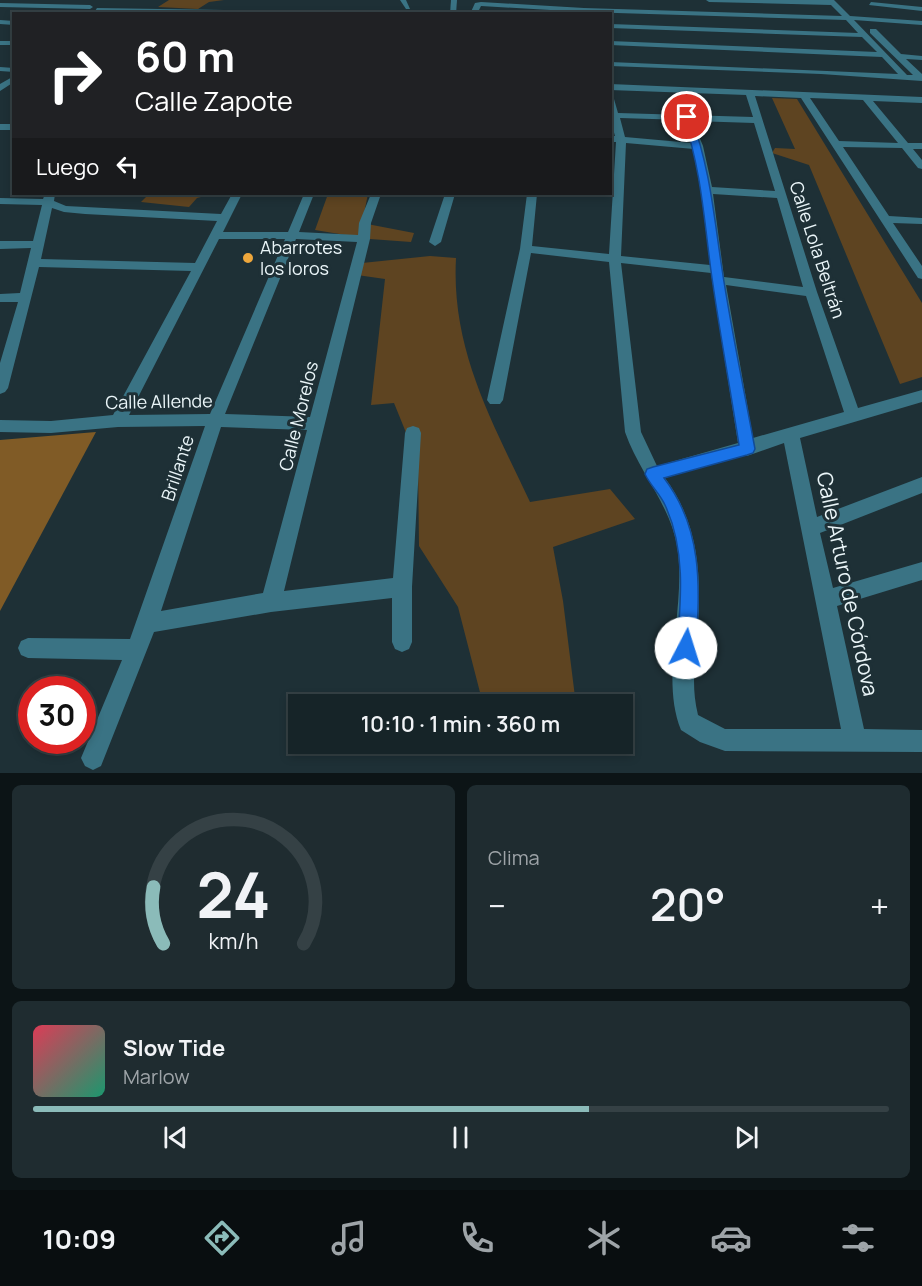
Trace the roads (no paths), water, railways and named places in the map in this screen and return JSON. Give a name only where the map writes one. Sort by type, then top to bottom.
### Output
[{"type":"street","points":[[95,7],[113,0]]},
{"type":"street","points":[[404,0],[408,8]]},
{"type":"street","points":[[474,12],[477,4],[584,12],[582,0]]},
{"type":"street","points":[[703,0],[739,68]]},
{"type":"street","points":[[710,0],[832,2],[922,94]]},
{"type":"street","points":[[842,0],[921,78]]},
{"type":"street","points":[[869,2],[879,19],[883,34],[880,38]]},
{"type":"street","points":[[869,2],[922,9]]},
{"type":"street","points":[[0,5],[295,12]]},
{"type":"street","points":[[336,12],[344,5]]},
{"type":"street","points":[[612,12],[879,19],[922,23]]},
{"type":"street","points":[[612,26],[863,35]]},
{"type":"street","points":[[612,43],[882,54]]},
{"type":"street","points":[[899,56],[922,58]]},
{"type":"street","points":[[612,64],[921,78]]},
{"type":"street","points":[[612,87],[922,100]]},
{"type":"street","name":"Calle Lola Beltrán","points":[[750,94],[811,292],[853,416]]},
{"type":"street","points":[[804,96],[838,144],[922,275]]},
{"type":"street","points":[[866,98],[922,166]]},
{"type":"street","points":[[757,120],[613,115],[616,139],[615,260],[633,432],[639,449],[653,474],[671,499],[684,531],[688,554],[690,602],[682,693],[689,722],[708,734],[725,740],[922,741]]},
{"type":"street","points":[[687,117],[698,146],[707,190],[718,275],[747,449]]},
{"type":"street","points":[[616,139],[698,146]]},
{"type":"street","points":[[838,144],[922,146]]},
{"type":"street","points":[[707,190],[780,195]]},
{"type":"street","points":[[118,421],[236,195]]},
{"type":"street","name":"Brillante","points":[[93,758],[147,623],[215,420],[309,195]]},
{"type":"street","name":"Calle Morelos","points":[[271,602],[318,424],[365,223],[375,195]]},
{"type":"street","points":[[435,242],[450,195]]},
{"type":"street","points":[[495,400],[526,249],[532,195]]},
{"type":"street","points":[[0,201],[49,198],[64,209],[85,212],[224,218]]},
{"type":"street","points":[[0,388],[4,362],[26,297],[49,198]]},
{"type":"street","points":[[887,219],[922,221]]},
{"type":"street","points":[[217,236],[293,235],[363,239]]},
{"type":"street","points":[[0,245],[37,244]]},
{"type":"street","points":[[526,249],[718,275],[811,292]]},
{"type":"street","points":[[33,262],[200,267]]},
{"type":"street","points":[[0,298],[26,297]]},
{"type":"street","points":[[653,474],[747,449],[922,397]]},
{"type":"street","name":"Calle Allende","points":[[0,426],[51,427],[118,421],[215,420],[318,424]]},
{"type":"street","points":[[402,642],[402,587],[413,433]]},
{"type":"street","name":"Calle Arturo de Córdova","points":[[791,435],[855,742]]},
{"type":"street","points":[[811,528],[922,486]]},
{"type":"street","points":[[827,599],[922,571]]},
{"type":"street","points":[[147,623],[271,602],[402,587]]},
{"type":"street","points":[[28,648],[136,650]]},
{"type":"place","name":"Abarrotes los loros","points":[[248,258]]}]
